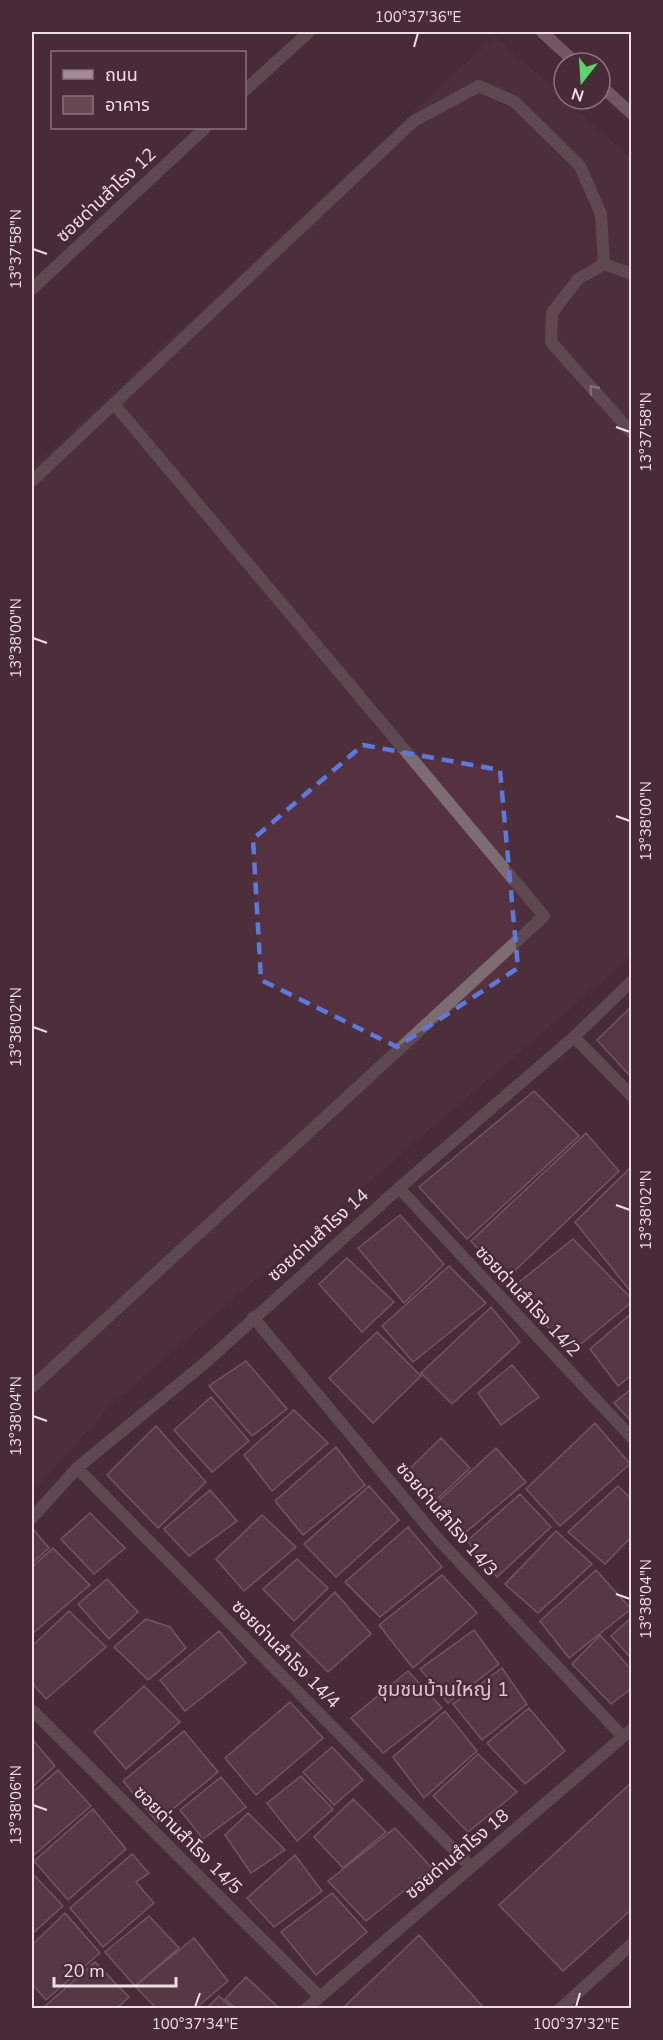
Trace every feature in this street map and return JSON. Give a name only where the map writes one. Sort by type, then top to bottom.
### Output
[{"type":"main road","points":[[542,32],[563,51]]},
{"type":"main road","points":[[612,96],[632,114]]},
{"type":"street","points":[[246,89],[309,32]]},
{"type":"street","points":[[32,481],[414,121],[479,86],[515,102],[580,166],[601,214],[604,264]]},
{"type":"street","name":"ซอยด่านสำโรง 12","points":[[32,289],[205,129]]},
{"type":"street","points":[[632,274],[604,264],[578,279],[552,313],[551,342],[632,432]]},
{"type":"street","points":[[32,1387],[544,916],[114,404]]},
{"type":"street","name":"ซอยด่านสำโรง 14","points":[[32,1518],[77,1468],[206,1362],[253,1317],[574,1036],[632,981]]},
{"type":"street","points":[[574,1036],[632,1096]]},
{"type":"street","name":"ซอยด่านสำโรง 14/2","points":[[399,1188],[632,1437]]},
{"type":"street","name":"ซอยด่านสำโรง 14/3","points":[[253,1317],[438,1539],[627,1733]]},
{"type":"street","name":"ซอยด่านสำโรง 14/4","points":[[77,1468],[470,1866]]},
{"type":"street","name":"ซอยด่านสำโรง 14/5","points":[[32,1710],[319,1996]]},
{"type":"street","name":"ซอยด่านสำโรง 18","points":[[307,2008],[627,1733]]},
{"type":"street","points":[[561,2008],[632,1944]]},
{"type":"highlighted area","points":[[363,745],[500,770],[518,968],[397,1047],[261,980],[253,839]]},
{"type":"shaded area","points":[[495,36],[552,87],[552,111],[579,111],[631,158],[631,956],[114,1402],[32,1492],[32,468]]},
{"type":"building","points":[[632,1006],[632,1078],[597,1040]]},
{"type":"building","points":[[534,1091],[579,1136],[467,1239],[419,1187]]},
{"type":"building","points":[[586,1133],[619,1171],[505,1280],[471,1241]]},
{"type":"building","points":[[632,1166],[632,1292],[631,1292],[575,1222]]},
{"type":"building","points":[[400,1215],[444,1264],[404,1303],[358,1248]]},
{"type":"building","points":[[573,1239],[632,1299],[632,1302],[570,1353],[513,1287]]},
{"type":"building","points":[[347,1258],[394,1302],[362,1332],[319,1284]]},
{"type":"building","points":[[449,1266],[486,1303],[413,1362],[382,1326]]},
{"type":"building","points":[[491,1307],[520,1342],[452,1404],[421,1373]]},
{"type":"building","points":[[632,1313],[632,1375],[618,1386],[590,1349]]},
{"type":"building","points":[[377,1332],[421,1376],[373,1423],[329,1378]]},
{"type":"building","points":[[246,1361],[287,1409],[252,1436],[209,1386]]},
{"type":"building","points":[[512,1365],[539,1397],[501,1425],[478,1393]]},
{"type":"building","points":[[632,1388],[632,1422],[614,1403]]},
{"type":"building","points":[[211,1397],[249,1441],[212,1472],[174,1430]]},
{"type":"building","points":[[294,1410],[328,1443],[272,1491],[244,1455]]},
{"type":"building","points":[[595,1423],[630,1464],[560,1526],[526,1489]]},
{"type":"building","points":[[156,1426],[206,1482],[158,1528],[107,1475]]},
{"type":"building","points":[[441,1438],[470,1468],[432,1504],[403,1475]]},
{"type":"building","points":[[336,1447],[365,1485],[303,1535],[275,1501]]},
{"type":"building","points":[[496,1448],[526,1482],[459,1538],[434,1505]]},
{"type":"building","points":[[369,1486],[399,1520],[336,1577],[304,1544]]},
{"type":"building","points":[[618,1486],[632,1499],[632,1536],[605,1564],[568,1532]]},
{"type":"building","points":[[210,1490],[237,1521],[189,1556],[164,1529]]},
{"type":"building","points":[[520,1494],[551,1527],[497,1577],[467,1541]]},
{"type":"building","points":[[90,1513],[125,1548],[94,1574],[61,1539]]},
{"type":"building","points":[[262,1515],[296,1547],[244,1591],[216,1559]]},
{"type":"building","points":[[408,1527],[442,1567],[380,1617],[345,1582]]},
{"type":"building","points":[[32,1528],[49,1548],[32,1563]]},
{"type":"building","points":[[556,1531],[592,1564],[538,1613],[505,1584]]},
{"type":"building","points":[[53,1548],[90,1585],[32,1634],[32,1567]]},
{"type":"building","points":[[297,1559],[328,1588],[294,1621],[263,1589]]},
{"type":"building","points":[[596,1570],[631,1609],[569,1658],[540,1621]]},
{"type":"building","points":[[442,1575],[477,1613],[413,1668],[379,1625]]},
{"type":"building","points":[[107,1579],[138,1612],[109,1639],[78,1604]]},
{"type":"building","points":[[335,1592],[371,1634],[328,1672],[291,1635]]},
{"type":"building","points":[[69,1611],[106,1647],[46,1699],[32,1683],[32,1646]]},
{"type":"building","points":[[632,1617],[632,1659],[611,1636]]},
{"type":"building","points":[[146,1619],[170,1627],[186,1648],[148,1680],[114,1647]]},
{"type":"building","points":[[474,1630],[499,1664],[448,1703],[420,1669]]},
{"type":"building","points":[[219,1631],[246,1663],[185,1711],[160,1680]]},
{"type":"building","points":[[600,1635],[632,1670],[632,1688],[611,1704],[572,1664]]},
{"type":"building","points":[[502,1668],[527,1704],[482,1740],[453,1704]]},
{"type":"building","points":[[408,1671],[442,1708],[383,1753],[351,1718]]},
{"type":"building","points":[[144,1686],[180,1722],[126,1769],[94,1732]]},
{"type":"building","points":[[290,1702],[323,1738],[256,1795],[225,1758]]},
{"type":"building","points":[[529,1708],[565,1751],[525,1784],[487,1743]]},
{"type":"building","points":[[445,1711],[477,1751],[424,1798],[393,1757]]},
{"type":"building","points":[[184,1731],[218,1772],[157,1822],[123,1781]]},
{"type":"building","points":[[32,1739],[55,1766],[32,1787]]},
{"type":"building","points":[[332,1747],[363,1780],[334,1805],[303,1772]]},
{"type":"building","points":[[478,1754],[517,1792],[468,1832],[433,1796]]},
{"type":"building","points":[[58,1770],[91,1806],[35,1854],[32,1851],[32,1793]]},
{"type":"building","points":[[301,1776],[333,1809],[297,1841],[267,1803]]},
{"type":"building","points":[[221,1777],[246,1807],[203,1839],[180,1810]]},
{"type":"building","points":[[632,1782],[632,1909],[563,1971],[499,1905]]},
{"type":"building","points":[[353,1799],[386,1832],[343,1868],[314,1837]]},
{"type":"building","points":[[93,1809],[126,1849],[68,1900],[34,1861]]},
{"type":"building","points":[[248,1813],[285,1850],[251,1873],[225,1835]]},
{"type":"building","points":[[395,1828],[432,1868],[366,1921],[328,1881]]},
{"type":"building","points":[[132,1854],[149,1873],[136,1882],[154,1903],[103,1947],[70,1908]]},
{"type":"building","points":[[295,1855],[322,1891],[274,1927],[247,1898]]},
{"type":"building","points":[[32,1873],[63,1906],[32,1934]]},
{"type":"building","points":[[332,1893],[367,1932],[316,1975],[281,1932]]},
{"type":"building","points":[[65,1913],[100,1953],[46,2000],[32,1984],[32,1945]]},
{"type":"building","points":[[149,1916],[179,1948],[135,1986],[105,1952]]},
{"type":"building","points":[[419,1935],[484,2008],[343,2008]]},
{"type":"building","points":[[194,1938],[228,1981],[196,2008],[156,2008],[135,1986]]},
{"type":"building","points":[[95,1962],[129,1997],[117,2008],[43,2008]]},
{"type":"building","points":[[246,1977],[279,2008],[235,2008],[225,1999]]},
{"type":"building","points":[[219,1996],[232,2008],[207,2008]]},
{"type":"district","name":"ชุมชนบ้านใหญ่ 1","points":[[443,1689]]}]
